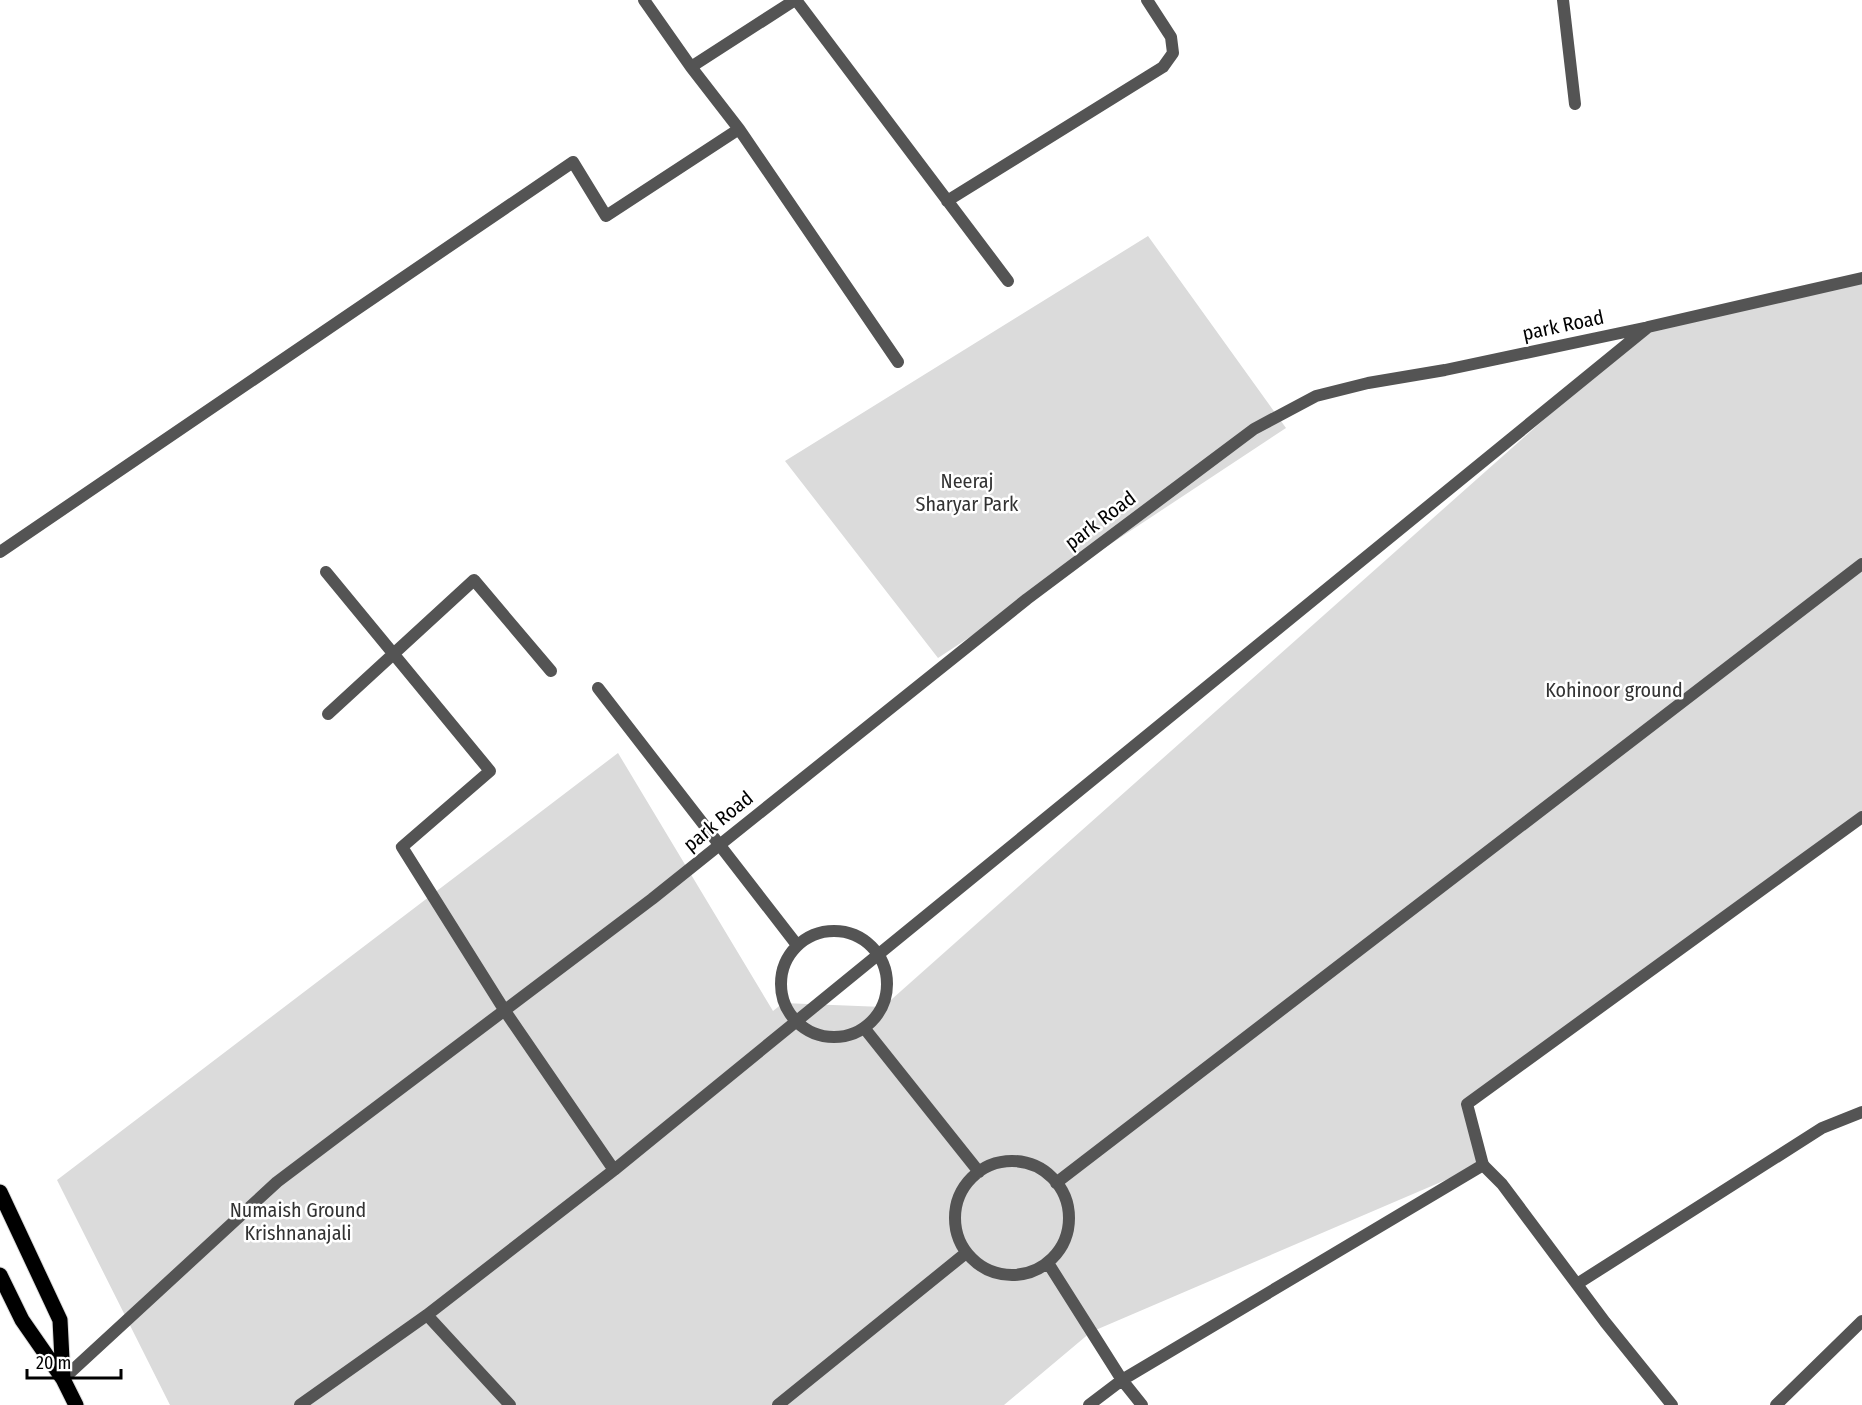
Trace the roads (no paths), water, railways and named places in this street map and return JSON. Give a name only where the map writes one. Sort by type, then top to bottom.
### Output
[{"type":"main road","points":[[0,1192],[60,1320],[63,1379]]},
{"type":"main road","points":[[0,1275],[22,1320],[63,1379],[76,1405]]},
{"type":"street","points":[[644,0],[740,129],[898,362]]},
{"type":"street","points":[[692,67],[796,0],[1008,281]]},
{"type":"street","points":[[947,201],[1163,67],[1173,53],[1170,37],[1148,0]]},
{"type":"street","points":[[1563,0],[1575,104]]},
{"type":"street","points":[[0,552],[573,162],[606,216],[740,129]]},
{"type":"street","name":"park Road","points":[[63,1379],[277,1182],[652,899],[1018,607],[1254,429],[1316,396],[1368,383],[1445,370],[1648,327],[1862,278]]},
{"type":"street","points":[[300,1405],[427,1315],[614,1170],[1648,327]]},
{"type":"street","points":[[1056,1183],[1862,564]]},
{"type":"street","points":[[326,572],[490,771],[402,847],[505,1011],[614,1170]]},
{"type":"street","points":[[328,714],[474,580],[551,671]]},
{"type":"street","points":[[598,688],[797,945]]},
{"type":"street","points":[[1672,1405],[1502,1184],[1483,1165],[1467,1104],[1862,817]]},
{"type":"street","points":[[836,931],[857,935],[873,948],[885,966],[888,987],[883,1007],[865,1029],[853,1035],[832,1038],[812,1033],[795,1021],[783,1003],[780,982],[785,962],[797,945],[815,934],[836,931]]},
{"type":"street","points":[[865,1029],[979,1172]]},
{"type":"street","points":[[1577,1284],[1822,1128],[1862,1112]]},
{"type":"street","points":[[1019,1161],[1040,1168],[1056,1183],[1067,1203],[1069,1225],[1062,1246],[1047,1263],[1027,1273],[1005,1275],[984,1268],[966,1253],[956,1233],[955,1211],[962,1190],[979,1172],[996,1163],[1019,1161]]},
{"type":"street","points":[[1089,1405],[1122,1380],[1483,1165]]},
{"type":"street","points":[[778,1405],[966,1253]]},
{"type":"street","points":[[1047,1263],[1122,1380],[1142,1405]]},
{"type":"street","points":[[427,1315],[510,1405]]},
{"type":"street","points":[[1776,1405],[1862,1322]]},
{"type":"park label","name":"Neeraj Sharyar Park","points":[[967,492]]},
{"type":"park label","name":"Kohinoor ground","points":[[1614,690]]},
{"type":"park label","name":"Numaish Ground Krishnanajali","points":[[298,1222]]}]
